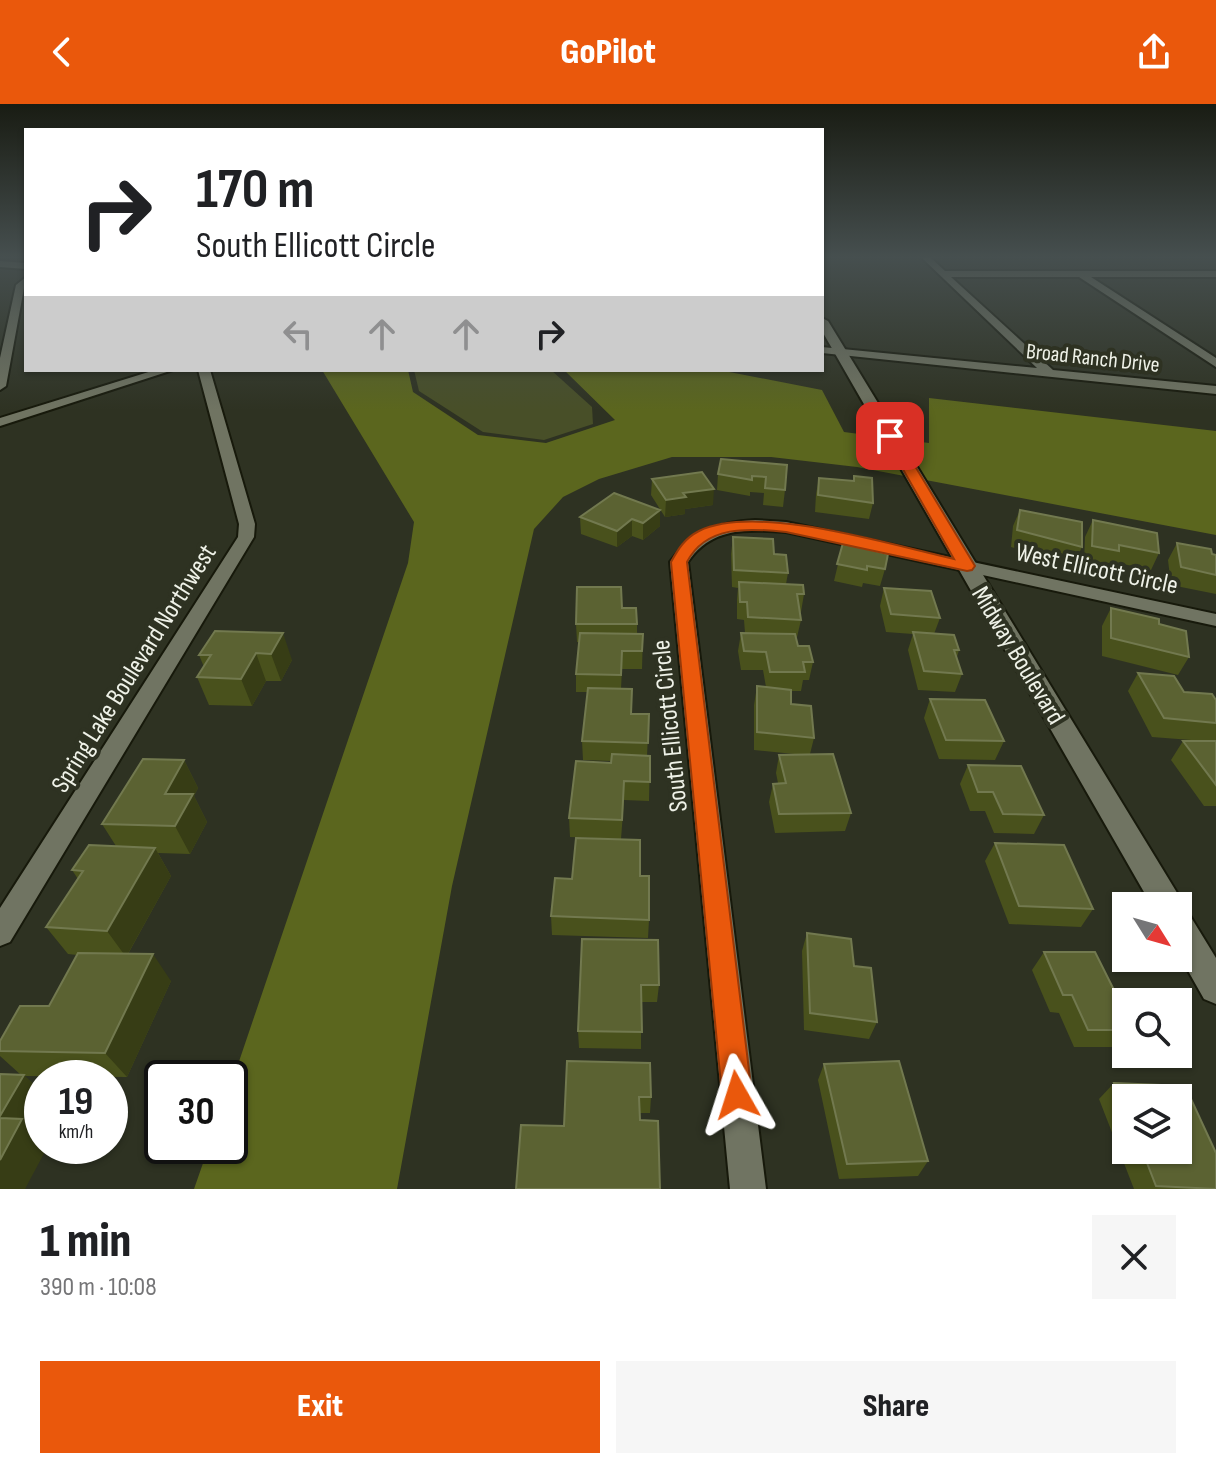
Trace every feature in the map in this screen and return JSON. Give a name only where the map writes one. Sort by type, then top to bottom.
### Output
[{"type":"street","points":[[0,386],[16,309]]},
{"type":"street","points":[[980,309],[1049,373]]},
{"type":"street","points":[[1134,309],[1216,363]]},
{"type":"street","name":"Midway Boulevard","points":[[824,324],[1160,892]]},
{"type":"street","name":"Broad Ranch Drive","points":[[824,350],[1216,390]]},
{"type":"street","points":[[0,422],[161,372]]},
{"type":"street","name":"Spring Lake Boulevard Northwest","points":[[4,919],[246,537],[247,524],[205,372]]},
{"type":"street","name":"South Ellicott Circle","points":[[748,1189],[679,562],[687,546],[705,534],[757,524],[786,527],[967,566]]},
{"type":"street","name":"West Ellicott Circle","points":[[967,566],[1216,620]]},
{"type":"street","points":[[1192,948],[1216,988]]},
{"type":"shaded area","points":[[323,372],[408,372],[413,392],[478,435],[546,443],[615,420],[566,372],[729,372],[822,390],[844,432],[929,443],[929,398],[1216,431],[1216,535],[857,467],[771,457],[672,457],[599,479],[563,497],[534,529],[452,886],[397,1189],[194,1189],[203,1164],[248,1164],[248,1060],[239,1060],[408,563],[414,522]]},
{"type":"shaded area","points":[[414,372],[553,372],[592,407],[593,424],[544,440],[483,432],[419,391]]},
{"type":"building","points":[[721,459],[787,465],[785,490],[765,488],[766,477],[752,476],[752,480],[718,474]]},
{"type":"building","points":[[702,472],[714,489],[683,493],[686,497],[666,500],[652,479]]},
{"type":"building","points":[[854,476],[872,478],[873,503],[818,495],[819,478],[854,481]]},
{"type":"building","points":[[614,493],[660,510],[643,523],[632,519],[617,531],[580,517]]},
{"type":"building","points":[[1020,510],[1082,522],[1082,547],[1017,530]]},
{"type":"building","points":[[1093,520],[1157,533],[1159,553],[1119,545],[1119,551],[1092,546]]},
{"type":"building","points":[[733,537],[773,539],[774,554],[786,555],[788,573],[734,570]]},
{"type":"building","points":[[843,543],[888,554],[885,569],[867,566],[867,570],[837,564]]},
{"type":"building","points":[[1177,543],[1211,549],[1212,554],[1216,555],[1216,575],[1181,567]]},
{"type":"building","points":[[739,582],[803,585],[804,594],[797,594],[801,620],[748,617],[747,602],[740,602]]},
{"type":"building","points":[[577,587],[621,587],[622,608],[636,608],[637,624],[576,624]]},
{"type":"building","points":[[884,588],[931,591],[940,618],[891,614]]},
{"type":"building","points":[[1111,608],[1159,619],[1159,624],[1186,631],[1189,657],[1111,638]]},
{"type":"building","points":[[215,631],[283,633],[271,654],[256,653],[241,679],[197,677],[211,655],[199,655]]},
{"type":"building","points":[[913,632],[954,635],[959,650],[954,650],[962,674],[924,671]]},
{"type":"building","points":[[580,633],[643,634],[642,651],[622,651],[621,675],[576,674]]},
{"type":"building","points":[[741,633],[795,634],[798,646],[809,646],[813,662],[803,662],[805,672],[770,672],[766,652],[744,651]]},
{"type":"building","points":[[1138,673],[1174,676],[1184,692],[1212,694],[1216,700],[1216,723],[1164,718]]},
{"type":"building","points":[[757,686],[791,690],[791,704],[811,706],[814,738],[757,732]]},
{"type":"building","points":[[588,688],[632,689],[631,714],[649,714],[648,743],[582,741]]},
{"type":"building","points":[[930,699],[985,700],[1004,741],[946,740]]},
{"type":"building","points":[[1183,741],[1216,741],[1216,785]]},
{"type":"building","points":[[612,754],[650,756],[650,782],[624,781],[622,820],[569,818],[576,761],[611,763]]},
{"type":"building","points":[[833,754],[851,813],[779,814],[773,784],[786,783],[779,755]]},
{"type":"building","points":[[143,759],[184,760],[165,794],[193,794],[175,826],[102,824]]},
{"type":"building","points":[[968,765],[1021,766],[1044,815],[1003,814],[993,792],[978,792]]},
{"type":"building","points":[[576,838],[640,840],[640,876],[649,876],[649,920],[551,916],[555,878],[572,879]]},
{"type":"building","points":[[995,843],[1064,845],[1093,909],[1019,906]]},
{"type":"building","points":[[89,845],[155,848],[107,931],[46,927],[83,871],[72,870]]},
{"type":"building","points":[[807,933],[851,939],[854,966],[871,968],[877,1022],[810,1013]]},
{"type":"building","points":[[582,939],[658,940],[659,985],[641,985],[642,1032],[578,1031]]},
{"type":"building","points":[[1044,952],[1095,952],[1113,988],[1112,1030],[1088,1030],[1072,995],[1063,995]]},
{"type":"building","points":[[78,953],[153,954],[105,1053],[0,1051],[0,1041],[20,1006],[49,1006]]},
{"type":"building","points":[[567,1061],[650,1063],[651,1097],[639,1097],[640,1120],[658,1121],[660,1189],[516,1189],[521,1125],[564,1126]]},
{"type":"building","points":[[899,1061],[928,1161],[847,1164],[824,1064]]},
{"type":"building","points":[[0,1074],[24,1075],[0,1116]]},
{"type":"building","points":[[1192,1101],[1216,1153],[1216,1189],[1156,1186],[1147,1164],[1192,1164]]},
{"type":"building","points":[[0,1118],[22,1119],[0,1160]]},
{"type":"route","points":[[737,1095],[679,562],[687,546],[705,534],[757,524],[786,527],[967,566],[890,436]]}]
